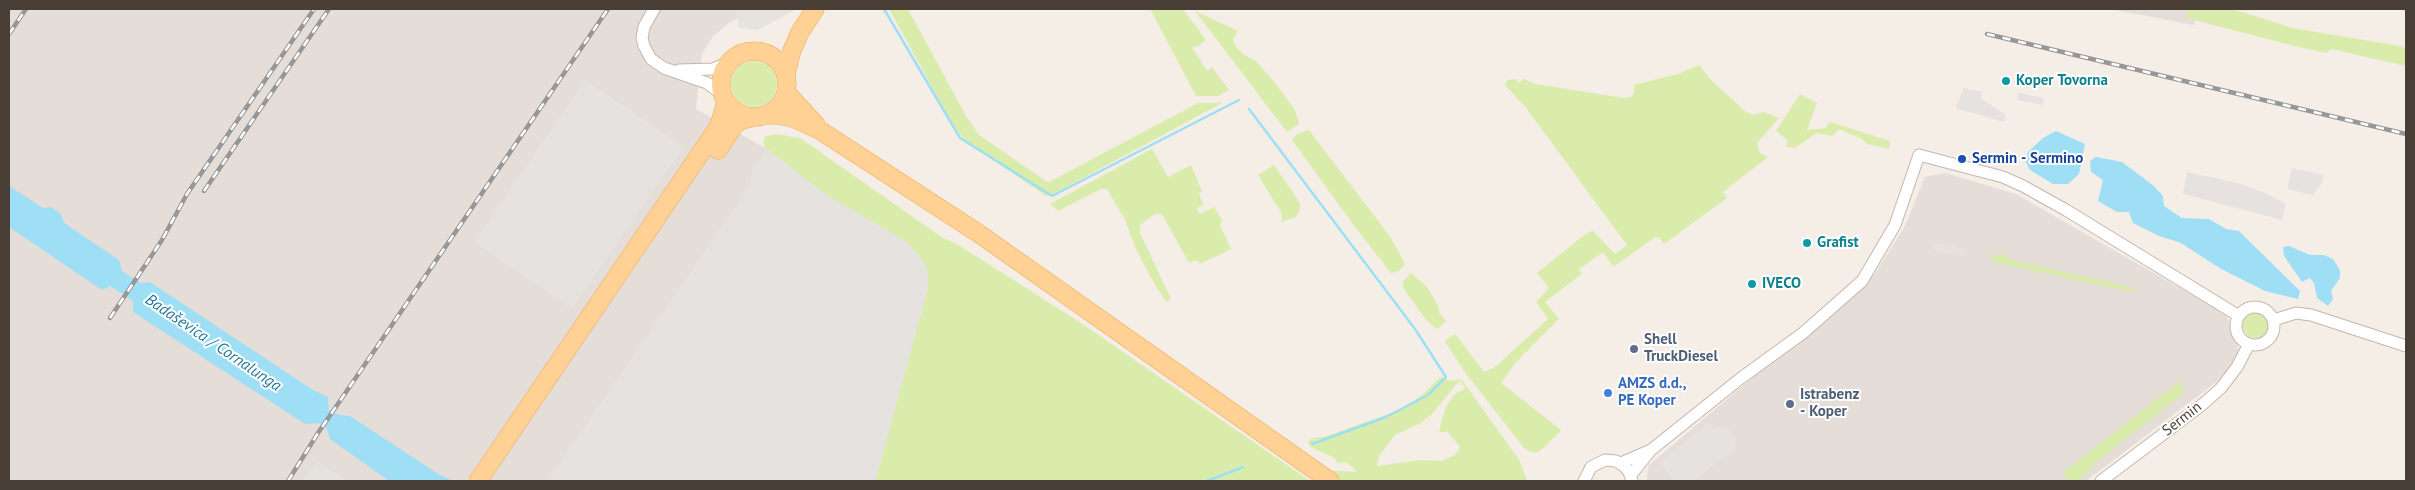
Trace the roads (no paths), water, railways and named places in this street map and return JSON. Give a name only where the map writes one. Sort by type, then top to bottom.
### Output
[{"type":"main road","points":[[724,99],[738,113],[760,116],[779,106],[786,92],[786,74],[791,53],[800,32],[815,9]]},
{"type":"main road","points":[[761,52],[784,43],[800,32]]},
{"type":"main road","points":[[484,480],[719,126],[724,99],[722,74],[729,62],[747,51],[761,52],[776,59],[786,74]]},
{"type":"main road","points":[[786,92],[822,131]]},
{"type":"main road","points":[[484,480],[734,126],[742,120],[778,115],[797,119],[822,131],[978,233],[1330,481]]},
{"type":"street","points":[[654,9],[644,27],[644,46],[651,59],[657,64],[707,83],[724,99]]},
{"type":"street","points":[[675,70],[713,69],[729,62]]},
{"type":"street","points":[[1621,463],[1651,450],[1817,322],[1862,281],[1895,225],[1919,155],[2003,177],[2023,186],[2066,210],[2239,316]]},
{"type":"street","points":[[2260,307],[2268,312],[2274,320],[2273,334],[2267,341],[2258,345],[2248,344],[2236,330],[2239,316],[2246,309],[2260,307]]},
{"type":"street","points":[[2274,320],[2296,314],[2311,315],[2406,346]]},
{"type":"street","name":"Sermin","points":[[2101,481],[2203,404],[2221,388],[2237,367],[2248,344]]},
{"type":"street","points":[[1584,481],[1591,467],[1600,461],[1611,460],[1621,463],[1631,478],[1651,450]]},
{"type":"water","points":[[2056,131],[2085,144],[2079,174],[2068,184],[2053,184],[2030,170],[2025,161],[2028,152],[2043,138]]},
{"type":"water","points":[[2096,157],[2122,162],[2154,186],[2163,196],[2164,206],[2182,218],[2209,219],[2226,229],[2239,231],[2300,291],[2298,299],[2265,291],[2221,269],[2181,243],[2159,236],[2133,223],[2129,212],[2117,212],[2098,201],[2103,180],[2091,172],[2090,161]]},
{"type":"water","name":"Badaševica / Cornalunga","points":[[9,186],[43,208],[51,207],[61,214],[64,223],[119,260],[122,271],[141,283],[150,282],[313,390],[328,397],[329,410],[339,415],[350,416],[440,475],[454,481],[389,481],[330,439],[327,429],[319,423],[305,424],[133,312],[133,301],[110,286],[102,290],[9,227]]},
{"type":"water","points":[[2289,246],[2310,255],[2324,255],[2333,259],[2340,270],[2340,278],[2331,291],[2333,299],[2328,306],[2317,298],[2314,283],[2310,278],[2302,282],[2284,256],[2283,247]]},
{"type":"waterway","points":[[884,9],[960,138],[1052,196],[1239,100]]},
{"type":"waterway","points":[[1249,109],[1415,329],[1446,377],[1428,395],[1386,417],[1312,444]]},
{"type":"waterway","points":[[1207,481],[1243,467]]},
{"type":"railway","points":[[9,34],[26,9]]},
{"type":"railway","points":[[110,318],[162,240],[187,194],[314,9]]},
{"type":"railway","points":[[204,191],[329,9]]},
{"type":"railway","points":[[288,481],[318,433],[608,9]]},
{"type":"railway","points":[[1987,34],[2406,134]]},
{"type":"place","name":"Koper Tovorna","points":[[2006,81]]},
{"type":"place","name":"Sermin - Sermino","points":[[1962,159]]},
{"type":"place","name":"Grafist","points":[[1807,243]]},
{"type":"place","name":"IVECO","points":[[1752,284]]},
{"type":"place","name":"Shell TruckDiesel","points":[[1634,349]]},
{"type":"place","name":"AMZS d.d., PE Koper","points":[[1608,393]]},
{"type":"place","name":"Istrabenz - Koper","points":[[1790,404]]}]
